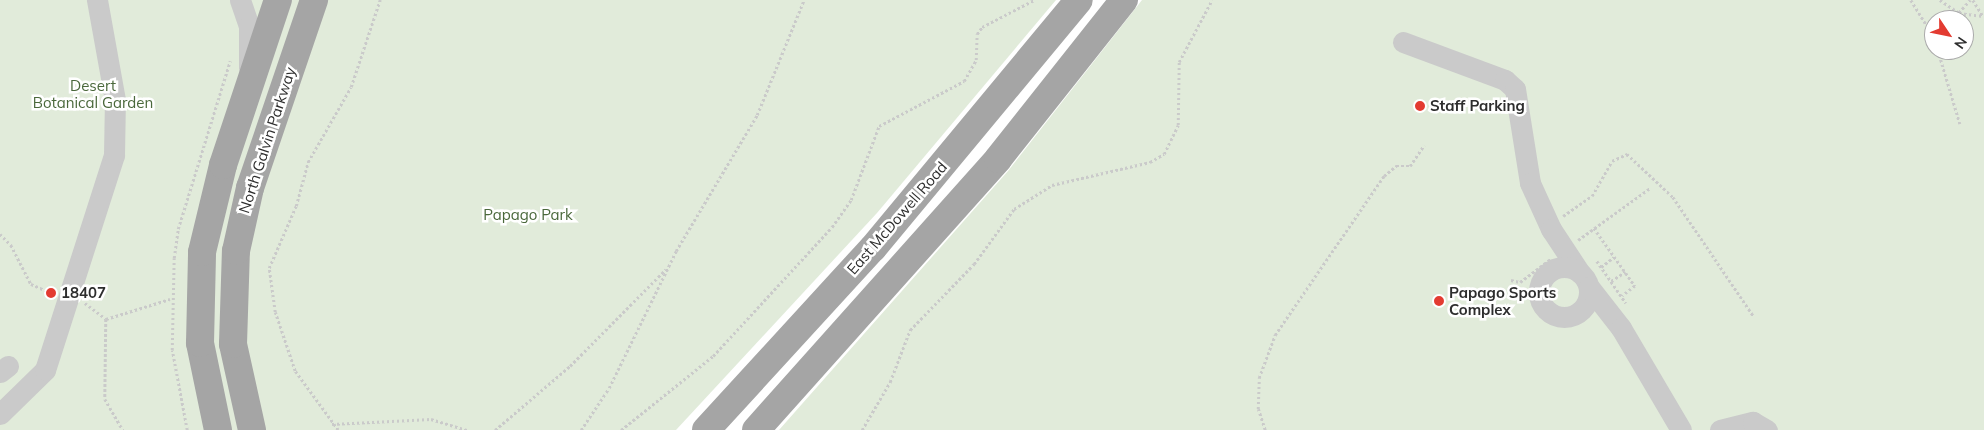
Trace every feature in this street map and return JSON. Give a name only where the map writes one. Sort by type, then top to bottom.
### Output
[{"type":"main road","points":[[218,430],[203,368],[198,284],[214,193],[278,0]]},
{"type":"main road","name":"North Galvin Parkway","points":[[252,430],[233,344],[236,251],[250,188],[314,0]]},
{"type":"main road","name":"East McDowell Road","points":[[706,430],[873,248],[1079,0]]},
{"type":"main road","points":[[756,430],[998,159],[1124,0]]},
{"type":"street","points":[[6,430],[0,416],[44,370],[114,155],[114,83],[97,0]]},
{"type":"street","points":[[240,0],[251,44],[246,96]]},
{"type":"street","points":[[1403,42],[1505,80],[1515,89],[1530,183],[1548,222],[1589,274],[1681,430]]},
{"type":"street","points":[[1723,429],[1753,422],[1767,430]]},
{"type":"path","points":[[338,430],[331,424],[295,371],[275,312],[269,268],[296,206],[308,162],[351,87],[380,0]]},
{"type":"path","points":[[581,430],[608,388],[669,266],[757,115],[804,0]]},
{"type":"path","points":[[621,430],[713,356],[832,227],[851,200],[879,126],[964,81],[976,60],[977,34],[982,26],[1034,0]]},
{"type":"path","points":[[862,430],[890,382],[910,330],[974,264],[1014,209],[1052,185],[1086,174],[1150,162],[1164,154],[1178,125],[1179,62],[1212,0]]},
{"type":"path","points":[[1912,0],[1924,20]]},
{"type":"path","points":[[1940,0],[1955,10]]},
{"type":"path","points":[[1962,10],[1972,0],[1984,16]]},
{"type":"path","points":[[1941,60],[1960,124]]},
{"type":"path","points":[[1265,430],[1258,409],[1259,378],[1275,335],[1384,176],[1396,166],[1410,166],[1424,145]]},
{"type":"path","points":[[1548,222],[1567,215],[1592,196],[1612,161],[1628,154],[1673,197],[1753,315]]},
{"type":"path","points":[[1576,242],[1650,188]]},
{"type":"path","points":[[1594,228],[1635,286],[1622,296]]},
{"type":"path","points":[[0,234],[11,245],[31,284],[55,293]]},
{"type":"path","points":[[1589,274],[1614,257]]},
{"type":"path","points":[[1511,280],[1520,282],[1552,258]]},
{"type":"path","points":[[495,430],[570,366],[669,266]]},
{"type":"path","points":[[1601,267],[1626,303]]},
{"type":"path","points":[[1611,281],[1625,272]]},
{"type":"path","points":[[106,319],[170,298]]},
{"type":"path","points":[[84,302],[106,319]]},
{"type":"path","points":[[106,319],[105,398],[123,430]]},
{"type":"path","points":[[331,424],[431,419],[468,430]]},
{"type":"green space","name":"Papago Park","points":[[0,0],[1056,0],[877,213],[676,430],[0,430]]},
{"type":"green space","name":"Papago Sports Complex","points":[[1142,0],[1984,0],[1984,430],[779,430],[1008,171]]},
{"type":"place","name":"Staff Parking","points":[[1420,106]]},
{"type":"place","name":"18407","points":[[51,293]]},
{"type":"place","name":"Papago Sports Complex","points":[[1439,301]]},
{"type":"park label","name":"Desert Botanical Garden","points":[[93,94]]}]
